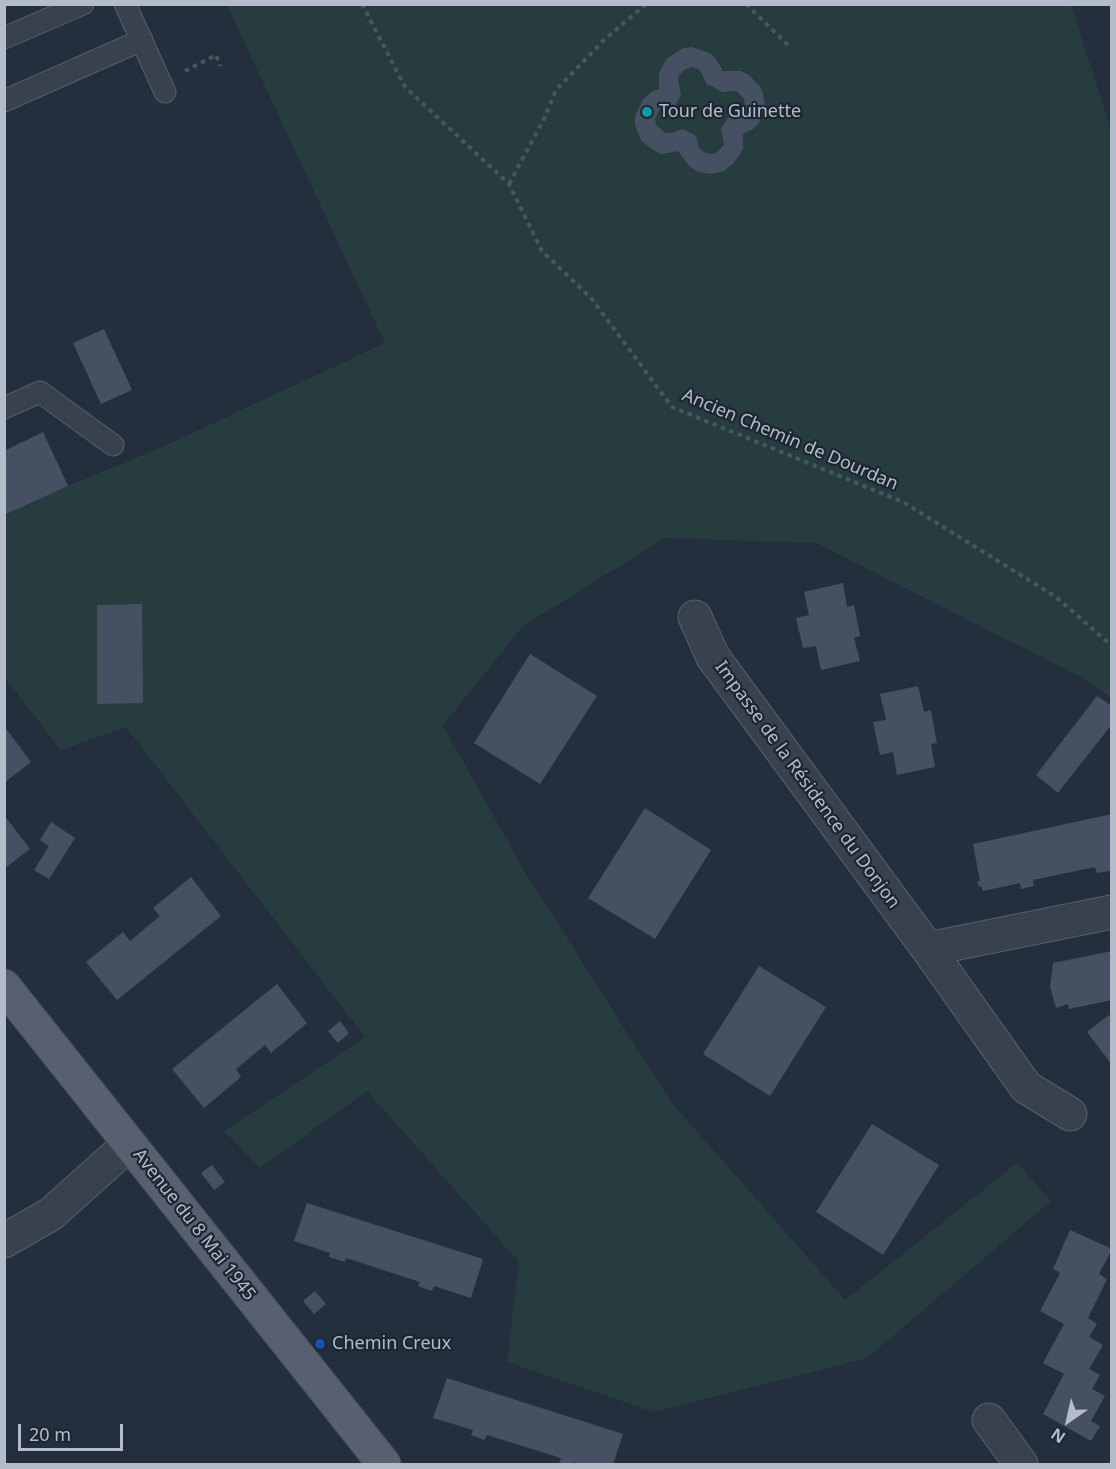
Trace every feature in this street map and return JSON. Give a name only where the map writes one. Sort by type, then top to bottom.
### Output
[{"type":"main road","name":"Avenue du 8 Mai 1945","points":[[4,986],[384,1464]]},
{"type":"street","name":"Impasse de la Résidence du Donjon","points":[[695,617],[712,657],[928,949],[1026,1087],[1070,1114]]},
{"type":"street","points":[[928,949],[1112,912]]},
{"type":"street","points":[[4,1241],[51,1214],[129,1144]]},
{"type":"street","points":[[989,1420],[1021,1464]]},
{"type":"lane","points":[[4,38],[83,4]]},
{"type":"lane","points":[[125,4],[165,92]]},
{"type":"lane","points":[[4,101],[142,40]]},
{"type":"lane","points":[[4,408],[40,392],[113,445]]},
{"type":"path","name":"Ancien Chemin de Dourdan","points":[[362,4],[405,87],[509,184],[542,251],[591,298],[672,407],[903,502],[1056,597],[1112,646]]},
{"type":"path","points":[[509,184],[544,119],[556,90],[603,41],[646,4]]},
{"type":"path","points":[[746,4],[790,47]]},
{"type":"path","points":[[183,72],[216,55],[220,66]]},
{"type":"green space","points":[[227,5],[1071,5],[1111,129],[1111,698],[1083,678],[816,543],[665,538],[523,626],[443,725],[522,867],[671,1102],[845,1300],[1017,1163],[1051,1201],[867,1358],[654,1412],[507,1362],[519,1262],[367,1091],[260,1168],[224,1131],[365,1037],[126,727],[61,750],[5,678],[4,515],[160,448],[385,343]]},
{"type":"building","name":"Tour de Guinette","points":[[692,47],[710,53],[723,71],[741,71],[749,75],[763,94],[765,105],[759,123],[743,134],[743,149],[734,163],[724,171],[711,174],[699,172],[690,167],[678,151],[661,154],[653,150],[641,140],[635,125],[635,116],[642,101],[651,92],[659,89],[659,74],[666,59],[683,48]],"holes":[[[691,67],[698,69],[707,85],[722,92],[737,91],[744,99],[745,105],[741,113],[728,118],[721,129],[724,145],[716,153],[705,153],[699,148],[696,136],[683,129],[665,133],[656,125],[655,119],[660,109],[676,105],[681,94],[679,75]]]},
{"type":"building","points":[[104,329],[132,390],[101,404],[73,343]]},
{"type":"building","points":[[43,432],[68,486],[4,515],[4,451]]},
{"type":"building","points":[[843,583],[847,607],[854,605],[860,636],[854,638],[860,661],[821,670],[816,646],[803,648],[796,618],[809,615],[804,592]]},
{"type":"building","points":[[142,604],[143,703],[97,704],[97,605]]},
{"type":"building","points":[[530,654],[597,696],[540,784],[474,743]]},
{"type":"building","points":[[918,686],[924,712],[931,710],[937,743],[931,744],[935,767],[897,775],[893,752],[880,755],[873,722],[886,720],[880,694]]},
{"type":"building","points":[[1097,696],[1112,706],[1112,724],[1058,793],[1036,775]]},
{"type":"building","points":[[4,726],[31,762],[4,783]]},
{"type":"building","points":[[645,808],[711,850],[655,939],[588,898]]},
{"type":"building","points":[[1112,814],[1110,871],[1097,873],[1095,867],[1033,880],[1034,886],[1021,889],[1020,883],[983,891],[981,886],[979,887],[977,882],[980,881],[973,844]]},
{"type":"building","points":[[4,815],[30,849],[4,869]]},
{"type":"building","points":[[51,822],[75,838],[49,879],[34,870],[49,846],[40,840]]},
{"type":"building","points":[[191,877],[221,916],[117,1000],[86,962],[123,932],[130,941],[160,916],[153,908]]},
{"type":"building","points":[[1112,951],[1112,1000],[1069,1009],[1068,1004],[1056,1008],[1050,987],[1053,963]]},
{"type":"building","points":[[759,966],[826,1007],[770,1096],[703,1054]]},
{"type":"building","points":[[277,984],[307,1023],[271,1053],[265,1045],[236,1069],[241,1077],[204,1108],[172,1069]]},
{"type":"building","points":[[1109,1015],[1112,1018],[1112,1065],[1087,1032]]},
{"type":"building","points":[[340,1021],[349,1033],[338,1043],[328,1031]]},
{"type":"building","points":[[872,1124],[939,1165],[883,1255],[816,1212]]},
{"type":"building","points":[[212,1165],[225,1182],[214,1190],[201,1173]]},
{"type":"building","points":[[307,1203],[483,1259],[471,1298],[434,1286],[432,1291],[418,1286],[420,1282],[346,1258],[345,1262],[329,1257],[330,1253],[294,1241]]},
{"type":"building","points":[[1070,1230],[1112,1249],[1099,1274],[1107,1279],[1088,1318],[1097,1324],[1089,1337],[1103,1345],[1089,1369],[1100,1375],[1092,1389],[1105,1396],[1091,1421],[1100,1426],[1091,1441],[1043,1414],[1064,1374],[1043,1363],[1064,1324],[1040,1311],[1060,1273],[1053,1269]]},
{"type":"building","points":[[315,1291],[326,1304],[314,1314],[303,1301]]},
{"type":"building","points":[[447,1378],[623,1434],[613,1464],[574,1462],[573,1464],[559,1464],[561,1458],[487,1435],[484,1440],[471,1435],[473,1430],[433,1418]]},
{"type":"place","name":"Tour de Guinette","points":[[647,112]]},
{"type":"place","name":"Chemin Creux","points":[[320,1344]]}]
